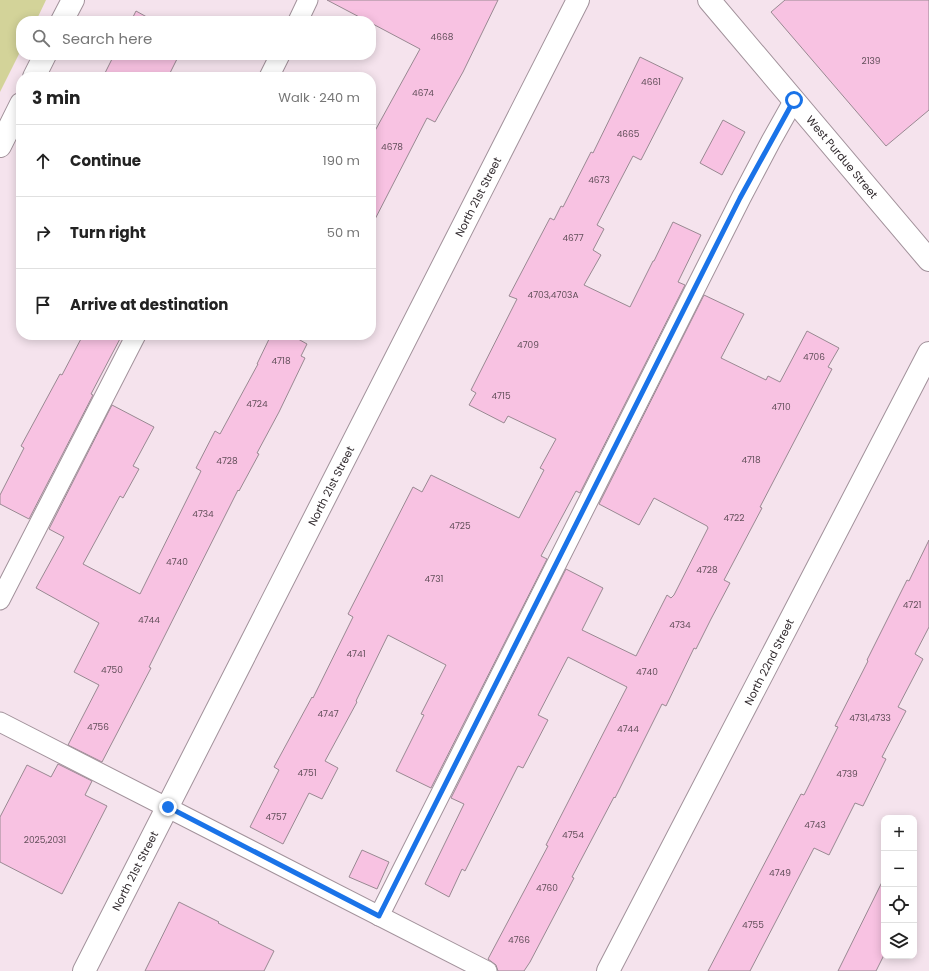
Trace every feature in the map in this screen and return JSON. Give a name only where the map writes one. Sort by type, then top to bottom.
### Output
[{"type":"street","points":[[65,16],[73,0]]},
{"type":"street","name":"North 21st Street","points":[[84,971],[578,0]]},
{"type":"street","name":"West Purdue Street","points":[[708,0],[929,260]]},
{"type":"street","points":[[36,72],[42,60]]},
{"type":"street","points":[[0,146],[16,114]]},
{"type":"street","name":"North 22nd Street","points":[[608,971],[929,353]]},
{"type":"lane","points":[[300,16],[308,0]]},
{"type":"lane","points":[[272,72],[278,60]]},
{"type":"lane","points":[[379,916],[740,198],[794,100]]},
{"type":"lane","points":[[0,600],[133,340]]},
{"type":"lane","points":[[0,722],[487,971]]},
{"type":"green space","points":[[0,0],[46,0],[38,16],[16,16],[16,60],[0,92]]},
{"type":"building","points":[[327,0],[498,0],[463,72],[435,122],[427,118],[376,217],[376,129],[420,49],[376,26],[376,16],[357,16]]},
{"type":"building","points":[[785,0],[929,0],[929,110],[886,146],[771,12]]},
{"type":"building","points":[[136,11],[145,16],[134,16]]},
{"type":"building","points":[[640,57],[683,78],[641,160],[633,156],[597,225],[604,229],[593,250],[601,255],[584,285],[630,307],[673,222],[701,235],[678,282],[685,285],[580,493],[576,491],[541,556],[547,559],[431,788],[396,771],[424,715],[421,714],[446,665],[388,635],[356,701],[357,702],[325,761],[338,768],[322,799],[309,793],[283,844],[250,827],[279,770],[274,767],[312,697],[313,698],[353,617],[348,614],[413,487],[422,492],[431,475],[519,518],[544,470],[540,468],[556,439],[508,416],[504,423],[469,405],[476,393],[471,390],[517,299],[509,296],[550,218],[554,220],[561,206],[563,207],[591,152],[593,153]]},
{"type":"building","points":[[112,60],[176,60],[170,72],[106,72]]},
{"type":"building","points":[[723,120],[745,132],[722,175],[700,163]]},
{"type":"building","points":[[704,295],[744,314],[721,358],[766,380],[768,376],[780,382],[807,331],[839,348],[828,367],[832,369],[760,507],[762,508],[724,580],[730,583],[696,649],[694,648],[666,706],[662,704],[615,798],[614,797],[572,877],[574,878],[530,962],[524,971],[498,971],[496,965],[488,959],[548,846],[546,845],[627,687],[568,657],[538,715],[548,720],[523,768],[518,766],[465,871],[462,869],[449,897],[425,884],[464,804],[451,798],[566,569],[603,588],[582,630],[636,656],[667,595],[671,598],[674,595],[708,528],[707,526],[654,498],[639,525],[599,504]]},
{"type":"building","points":[[80,340],[119,340],[91,394],[93,395],[29,519],[0,504],[0,495],[24,448],[21,446],[60,374],[62,375]]},
{"type":"building","points":[[269,340],[300,340],[307,344],[301,356],[305,358],[257,453],[259,454],[239,491],[238,490],[149,667],[151,668],[102,762],[68,745],[99,685],[74,672],[99,623],[36,588],[64,537],[49,529],[112,405],[154,427],[133,466],[139,469],[123,498],[120,496],[83,564],[140,594],[201,471],[196,468],[215,431],[220,434]]},
{"type":"building","points":[[929,540],[929,627],[915,654],[923,659],[898,707],[906,711],[882,757],[886,759],[863,806],[855,803],[829,855],[814,848],[750,971],[708,971],[801,794],[804,795],[838,727],[835,726],[868,661],[867,660]]},
{"type":"building","points":[[58,764],[92,781],[85,795],[107,806],[62,894],[0,862],[0,817],[27,765],[51,777]]},
{"type":"building","points":[[362,850],[389,862],[377,889],[349,877]]},
{"type":"building","points":[[881,884],[882,959],[876,971],[838,971]]},
{"type":"building","points":[[179,902],[274,951],[264,971],[145,971]]},
{"type":"route","points":[[168,807],[379,916],[740,198],[794,100]]}]
